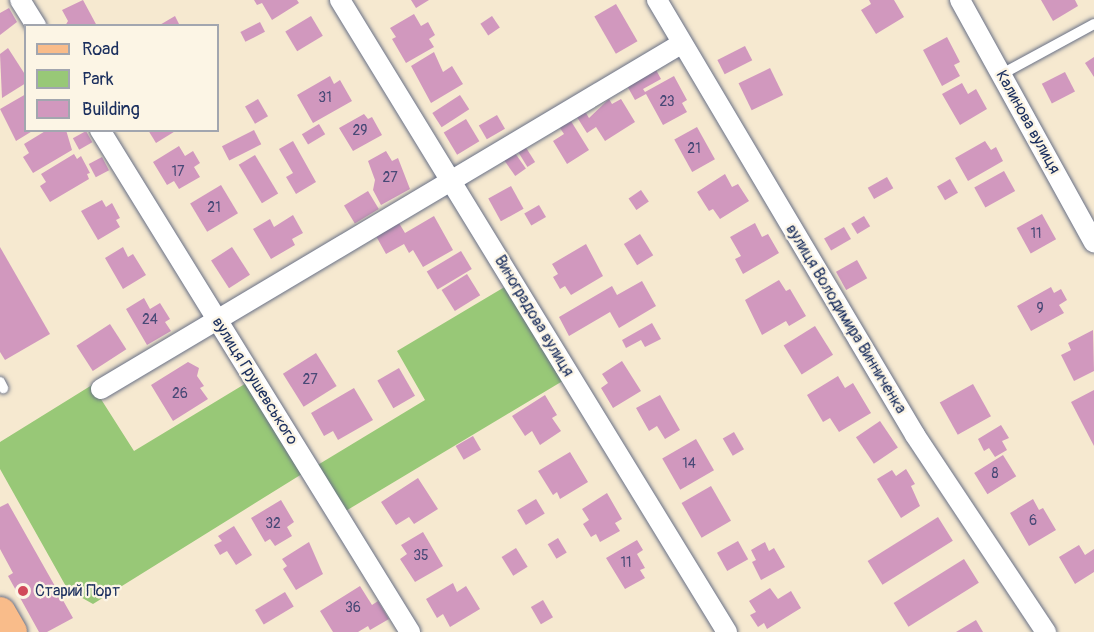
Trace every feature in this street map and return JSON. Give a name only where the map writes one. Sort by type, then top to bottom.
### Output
[{"type":"main road","points":[[0,613],[11,632]]},
{"type":"street","points":[[20,0],[35,24]]},
{"type":"street","name":"Виноградова вулиця","points":[[340,0],[727,632]]},
{"type":"street","name":"вулиця Володимира Винниченка","points":[[657,0],[681,44],[915,435],[1046,632]]},
{"type":"street","name":"Калинова вулиця","points":[[960,0],[1094,243]]},
{"type":"street","points":[[101,389],[681,44]]},
{"type":"street","name":"вулиця Грушевського","points":[[101,132],[410,632]]},
{"type":"lane","points":[[1002,74],[1094,24]]},
{"type":"green space","points":[[513,282],[571,376],[339,515],[310,469],[93,604],[68,590],[0,469],[0,442],[92,385],[134,451],[253,379],[311,469],[425,400],[397,351]]},
{"type":"building","points":[[83,0],[96,24],[66,24],[68,21],[62,10]]},
{"type":"building","points":[[254,0],[297,0],[299,3],[272,20],[262,3],[257,5]]},
{"type":"building","points":[[411,0],[429,0],[416,8]]},
{"type":"building","points":[[869,0],[894,0],[904,17],[876,34],[861,10],[871,4]]},
{"type":"building","points":[[1041,0],[1075,0],[1078,6],[1053,21]]},
{"type":"building","points":[[616,4],[638,41],[616,54],[594,16]]},
{"type":"building","points":[[9,8],[17,22],[0,35],[0,13]]},
{"type":"building","points":[[414,14],[421,26],[428,22],[435,35],[429,39],[434,47],[406,63],[392,39],[396,37],[390,28]]},
{"type":"building","points":[[175,16],[179,24],[161,24]]},
{"type":"building","points":[[311,16],[323,36],[297,51],[285,31]]},
{"type":"building","points":[[492,16],[500,28],[488,35],[480,24]]},
{"type":"building","points":[[260,22],[265,32],[245,42],[240,32]]},
{"type":"building","points":[[947,37],[960,62],[954,65],[960,76],[942,86],[923,50]]},
{"type":"building","points":[[745,46],[752,60],[725,74],[717,60]]},
{"type":"building","points":[[8,48],[24,73],[24,84],[2,98],[0,54]]},
{"type":"building","points":[[434,52],[443,72],[452,66],[463,84],[431,103],[411,66]]},
{"type":"building","points":[[1094,57],[1094,77],[1085,63]]},
{"type":"building","points":[[655,68],[661,79],[643,89],[645,92],[674,76],[687,100],[682,103],[687,112],[663,125],[646,94],[635,100],[626,84]]},
{"type":"building","points":[[770,68],[783,95],[752,110],[739,83]]},
{"type":"building","points":[[1065,72],[1075,92],[1052,103],[1042,84]]},
{"type":"building","points":[[330,76],[334,84],[340,80],[352,101],[313,123],[297,95]]},
{"type":"building","points":[[962,83],[968,94],[976,89],[987,109],[960,125],[942,94]]},
{"type":"building","points":[[24,95],[24,132],[31,132],[16,141],[0,109]]},
{"type":"building","points":[[460,95],[469,109],[442,127],[432,113]]},
{"type":"building","points":[[258,99],[268,116],[255,124],[245,106]]},
{"type":"building","points":[[609,99],[612,104],[621,99],[635,122],[605,141],[596,127],[587,133],[575,114],[583,108],[589,118]]},
{"type":"building","points":[[364,114],[368,119],[372,117],[382,135],[353,151],[339,128]]},
{"type":"building","points":[[497,115],[505,129],[487,139],[479,126]]},
{"type":"building","points":[[569,118],[589,150],[567,164],[553,141],[564,134],[558,125]]},
{"type":"building","points":[[466,119],[479,141],[457,155],[444,132]]},
{"type":"building","points":[[319,124],[325,134],[308,145],[302,134]]},
{"type":"building","points":[[697,127],[715,159],[692,172],[674,140]]},
{"type":"building","points":[[254,130],[261,144],[229,161],[222,146]]},
{"type":"building","points":[[44,132],[67,132],[72,150],[33,173],[23,157],[29,153],[24,144]]},
{"type":"building","points":[[87,132],[92,142],[79,150],[73,138]]},
{"type":"building","points":[[149,132],[174,132],[156,143]]},
{"type":"building","points":[[293,141],[316,182],[296,194],[286,177],[293,173],[279,149]]},
{"type":"building","points":[[985,141],[991,150],[996,147],[1003,161],[968,181],[955,158]]},
{"type":"building","points":[[179,146],[185,156],[193,151],[200,163],[194,167],[200,177],[179,189],[174,181],[167,185],[153,162]]},
{"type":"building","points":[[525,146],[535,162],[527,167],[517,151]]},
{"type":"building","points":[[386,151],[392,161],[398,158],[410,189],[381,205],[373,190],[375,180],[368,161]]},
{"type":"building","points":[[515,153],[526,169],[515,176],[504,160]]},
{"type":"building","points":[[74,154],[77,159],[81,156],[90,173],[87,174],[89,179],[50,202],[40,186],[46,182],[41,174]]},
{"type":"building","points":[[255,155],[278,194],[262,203],[239,165]]},
{"type":"building","points":[[102,157],[109,170],[96,177],[89,164]]},
{"type":"building","points":[[1004,171],[1015,191],[985,208],[974,187]]},
{"type":"building","points":[[725,174],[732,187],[738,184],[749,201],[720,219],[713,209],[709,211],[697,192]]},
{"type":"building","points":[[887,177],[893,188],[874,199],[868,188]]},
{"type":"building","points":[[950,179],[958,193],[945,200],[937,186]]},
{"type":"building","points":[[221,185],[238,213],[207,232],[190,204]]},
{"type":"building","points":[[511,186],[524,209],[501,221],[488,199]]},
{"type":"building","points":[[641,190],[649,202],[636,210],[629,198]]},
{"type":"building","points":[[368,191],[379,209],[355,223],[344,205]]},
{"type":"building","points":[[102,200],[106,207],[112,203],[120,218],[116,220],[120,227],[98,240],[81,211]]},
{"type":"building","points":[[539,205],[546,217],[531,226],[524,214]]},
{"type":"building","points":[[1042,214],[1056,239],[1031,253],[1017,228]]},
{"type":"building","points":[[293,215],[303,233],[292,239],[295,245],[271,259],[253,229],[270,219],[274,227]]},
{"type":"building","points":[[434,216],[453,250],[423,267],[413,250],[409,253],[404,244],[386,254],[376,236],[399,223],[405,233]]},
{"type":"building","points":[[864,216],[870,226],[857,234],[851,224]]},
{"type":"building","points":[[755,223],[762,237],[768,234],[779,253],[743,274],[735,259],[741,256],[730,237]]},
{"type":"building","points":[[844,227],[851,239],[831,251],[824,238]]},
{"type":"building","points":[[640,234],[653,255],[637,265],[624,244]]},
{"type":"building","points":[[586,244],[603,276],[571,295],[565,286],[560,289],[553,277],[558,274],[552,264]]},
{"type":"building","points":[[0,247],[50,334],[5,360],[0,352]]},
{"type":"building","points":[[123,247],[128,257],[133,254],[146,275],[123,289],[105,258]]},
{"type":"building","points":[[232,247],[250,275],[229,288],[211,261]]},
{"type":"building","points":[[461,251],[472,269],[438,290],[427,272]]},
{"type":"building","points":[[857,260],[867,278],[846,290],[836,272]]},
{"type":"building","points":[[467,274],[480,295],[455,311],[442,290]]},
{"type":"building","points":[[779,280],[786,291],[790,289],[806,316],[789,326],[786,321],[762,335],[745,300]]},
{"type":"building","points":[[642,281],[656,306],[619,328],[610,312],[569,336],[559,317],[612,286],[617,295]]},
{"type":"building","points":[[1051,287],[1054,293],[1061,289],[1067,300],[1059,305],[1064,313],[1031,331],[1017,306]]},
{"type":"building","points":[[144,298],[150,309],[160,303],[170,319],[165,322],[171,331],[147,345],[126,309]]},
{"type":"building","points":[[652,323],[661,339],[645,347],[641,340],[626,348],[622,340]]},
{"type":"building","points":[[110,324],[126,349],[93,371],[76,346]]},
{"type":"building","points":[[815,326],[833,355],[802,374],[784,346]]},
{"type":"building","points":[[1093,330],[1094,371],[1074,381],[1061,355],[1071,350],[1068,343]]},
{"type":"building","points":[[316,353],[337,386],[304,407],[283,374]]},
{"type":"building","points":[[622,361],[641,391],[613,408],[601,388],[608,383],[602,374]]},
{"type":"building","points":[[188,362],[199,368],[197,376],[204,386],[200,388],[208,399],[173,421],[151,385]]},
{"type":"building","points":[[399,368],[415,396],[393,408],[377,381]]},
{"type":"building","points":[[838,376],[845,388],[853,383],[871,413],[839,432],[830,418],[823,422],[807,395]]},
{"type":"building","points":[[973,384],[991,416],[958,435],[940,402]]},
{"type":"building","points":[[354,388],[373,420],[338,440],[333,431],[324,436],[311,413]]},
{"type":"building","points":[[1094,390],[1094,446],[1071,402]]},
{"type":"building","points":[[545,395],[557,415],[552,418],[561,431],[540,445],[532,431],[525,436],[512,416]]},
{"type":"building","points":[[660,395],[680,430],[665,439],[657,426],[649,431],[636,408]]},
{"type":"building","points":[[880,421],[898,448],[874,464],[856,437]]},
{"type":"building","points":[[1001,425],[1009,438],[1002,441],[1007,450],[995,457],[989,448],[984,451],[978,439]]},
{"type":"building","points":[[734,432],[744,449],[733,456],[723,438]]},
{"type":"building","points":[[473,436],[481,450],[464,460],[456,446]]},
{"type":"building","points":[[696,439],[714,470],[680,490],[662,458]]},
{"type":"building","points":[[570,452],[588,482],[560,499],[557,492],[553,495],[538,471]]},
{"type":"building","points":[[1003,455],[1016,476],[987,494],[974,473]]},
{"type":"building","points":[[906,469],[915,484],[911,486],[920,506],[901,518],[877,479],[892,470],[896,476]]},
{"type":"building","points":[[418,478],[438,509],[414,524],[409,517],[396,525],[381,502]]},
{"type":"building","points":[[711,486],[731,521],[702,538],[682,503]]},
{"type":"building","points":[[607,493],[622,519],[615,523],[620,531],[600,542],[596,534],[591,537],[583,524],[589,520],[582,509]]},
{"type":"building","points":[[536,499],[545,514],[526,525],[517,510]]},
{"type":"building","points":[[1033,499],[1039,510],[1043,508],[1056,530],[1029,546],[1010,513]]},
{"type":"building","points":[[281,500],[294,522],[287,527],[292,536],[275,546],[270,539],[265,542],[251,518]]},
{"type":"building","points":[[8,503],[73,618],[47,632],[39,632],[8,576],[13,573],[0,549],[0,507]]},
{"type":"building","points":[[938,517],[953,541],[882,585],[868,561]]},
{"type":"building","points":[[234,526],[252,555],[236,565],[227,551],[220,555],[214,545],[222,541],[218,536]]},
{"type":"building","points":[[423,532],[443,566],[415,582],[400,559],[407,554],[401,545]]},
{"type":"building","points":[[558,538],[567,553],[556,559],[548,544]]},
{"type":"building","points":[[637,540],[643,550],[637,554],[645,568],[640,570],[645,578],[625,589],[606,558]]},
{"type":"building","points":[[738,541],[748,559],[727,571],[717,553]]},
{"type":"building","points":[[309,542],[323,574],[296,590],[283,569],[287,566],[282,559]]},
{"type":"building","points":[[765,542],[769,551],[774,548],[785,567],[761,580],[752,562],[756,560],[751,550]]},
{"type":"building","points":[[1079,545],[1085,555],[1094,549],[1094,572],[1075,584],[1059,557]]},
{"type":"building","points":[[516,548],[528,567],[513,576],[502,557]]},
{"type":"building","points":[[964,559],[979,583],[908,627],[894,603]]},
{"type":"building","points":[[453,583],[457,592],[466,586],[480,609],[450,627],[443,614],[437,618],[426,599]]},
{"type":"building","points":[[360,586],[372,605],[378,601],[389,619],[370,630],[368,626],[358,632],[333,632],[320,611]]},
{"type":"building","points":[[770,588],[778,599],[791,591],[801,608],[767,629],[764,623],[758,627],[750,615],[756,612],[749,601]]},
{"type":"building","points":[[285,592],[294,607],[264,625],[255,610]]},
{"type":"building","points":[[543,600],[553,617],[541,624],[531,607]]},
{"type":"building","points":[[976,620],[983,632],[956,632]]},
{"type":"place","name":"Старий Порт","points":[[23,591]]}]
